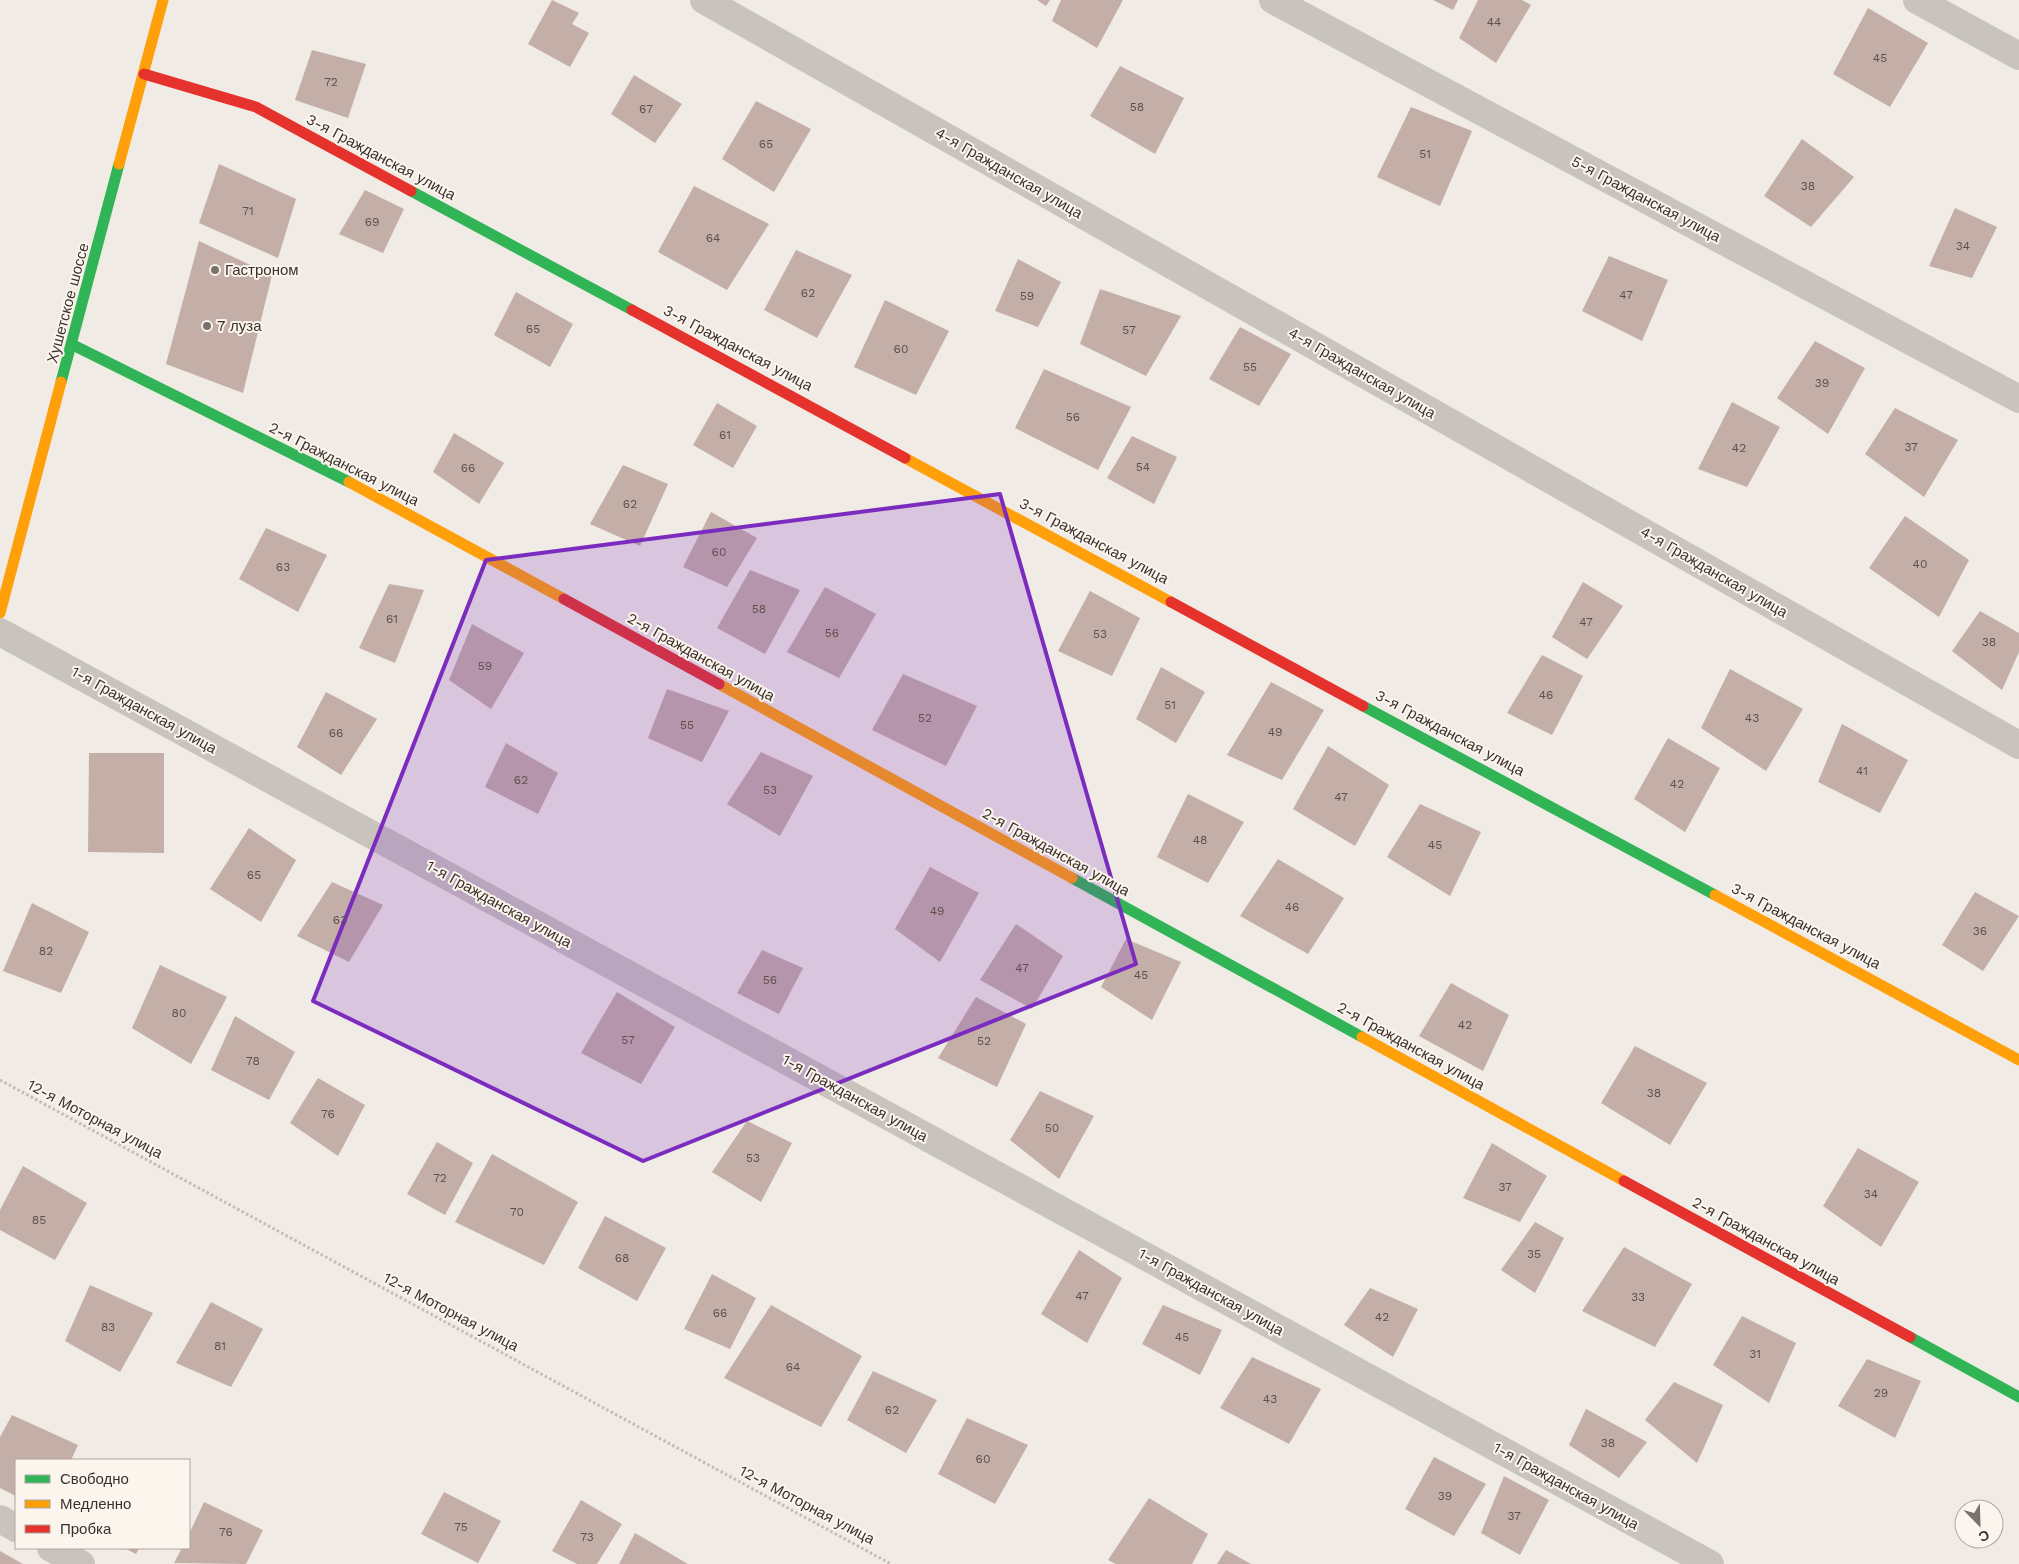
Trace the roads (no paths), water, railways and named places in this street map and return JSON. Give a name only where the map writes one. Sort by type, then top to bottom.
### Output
[{"type":"street","name":"Хушетское шоссе","points":[[0,612],[73,344],[163,0]]},
{"type":"street","name":"4-я Гражданская улица","points":[[704,0],[2019,745]]},
{"type":"street","name":"5-я Гражданская улица","points":[[1273,0],[2019,399]]},
{"type":"street","points":[[1917,0],[2019,56]]},
{"type":"street","name":"3-я Гражданская улица","points":[[144,74],[256,106],[2019,1060]]},
{"type":"street","name":"2-я Гражданская улица","points":[[73,344],[367,491],[2019,1397]]},
{"type":"street","name":"1-я Гражданская улица","points":[[0,632],[1710,1564]]},
{"type":"street","points":[[0,1519],[15,1527]]},
{"type":"street","points":[[54,1549],[81,1564]]},
{"type":"place","name":"Гастроном","points":[[215,270]]},
{"type":"place","name":"7 луза","points":[[207,326]]}]
